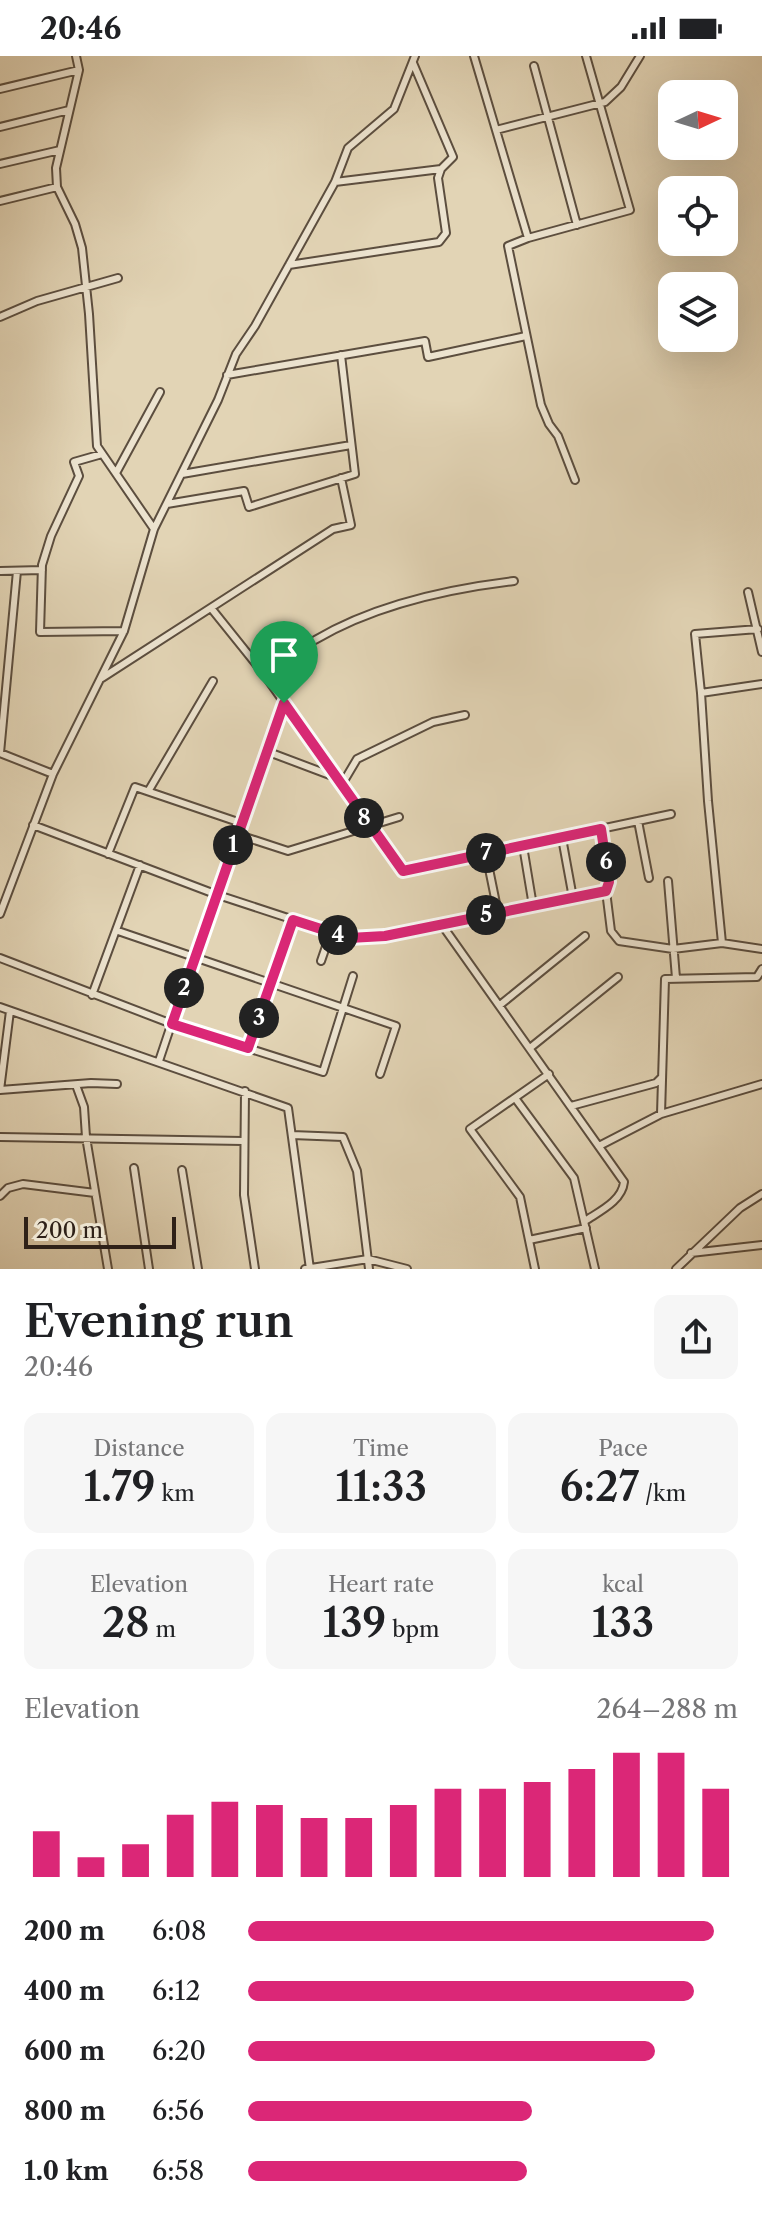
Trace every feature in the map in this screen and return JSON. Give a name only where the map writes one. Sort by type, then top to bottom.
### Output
[{"type":"street","points":[[76,56],[79,70],[56,168],[57,187],[75,224],[82,248],[97,446],[154,529]]},
{"type":"street","points":[[474,56],[528,238]]},
{"type":"street","points":[[575,480],[558,436],[541,405],[508,246],[630,210],[586,56]]},
{"type":"street","points":[[496,130],[605,102],[621,87],[640,56]]},
{"type":"street","points":[[288,265],[439,242],[446,233],[438,178],[441,169],[453,157],[414,60]]},
{"type":"street","points":[[0,914],[53,774],[124,631],[154,529],[218,400],[236,354],[255,326],[335,182],[348,148],[394,109],[414,60]]},
{"type":"street","points":[[534,66],[577,225]]},
{"type":"street","points":[[0,89],[79,70]]},
{"type":"street","points":[[0,127],[69,110]]},
{"type":"street","points":[[0,164],[60,150]]},
{"type":"street","points":[[335,182],[441,169]]},
{"type":"street","points":[[0,201],[57,187]]},
{"type":"street","points":[[0,317],[37,301],[118,278]]},
{"type":"street","points":[[227,375],[425,341],[428,357],[526,336]]},
{"type":"street","points":[[167,504],[244,491],[249,507],[355,474],[341,355]]},
{"type":"street","points":[[116,473],[160,392]]},
{"type":"street","points":[[182,474],[351,445]]},
{"type":"street","points":[[102,454],[74,462],[79,476],[51,536],[42,570],[40,632],[124,631]]},
{"type":"street","points":[[99,680],[333,529],[351,525],[341,478]]},
{"type":"street","points":[[0,571],[42,570]]},
{"type":"street","points":[[17,571],[0,753],[53,774]]},
{"type":"street","points":[[264,674],[315,640],[392,606],[476,586],[514,581]]},
{"type":"street","points":[[748,592],[762,652]]},
{"type":"street","points":[[211,608],[264,674],[403,871],[671,814]]},
{"type":"street","points":[[722,943],[695,634],[758,629]]},
{"type":"street","points":[[149,790],[213,681]]},
{"type":"street","points":[[701,693],[762,684]]},
{"type":"street","points":[[159,1061],[284,703]]},
{"type":"street","points":[[341,786],[357,759],[433,722],[465,715]]},
{"type":"street","points":[[266,751],[335,777]]},
{"type":"street","points":[[108,854],[135,787],[241,823]]},
{"type":"street","points":[[236,834],[288,851],[399,817]]},
{"type":"street","points":[[638,821],[649,878]]},
{"type":"street","points":[[33,825],[215,894],[349,938],[385,936],[606,891]]},
{"type":"street","points":[[601,829],[609,882],[606,891],[611,931],[619,941],[673,949],[722,943],[762,949]]},
{"type":"street","points":[[562,838],[573,898]]},
{"type":"street","points":[[523,846],[533,906]]},
{"type":"street","points":[[486,854],[498,913]]},
{"type":"street","points":[[92,995],[140,865]]},
{"type":"street","points":[[668,881],[676,978]]},
{"type":"street","points":[[248,1048],[293,920]]},
{"type":"street","points":[[442,925],[624,1182],[623,1190],[611,1204],[586,1225],[529,1240]]},
{"type":"street","points":[[118,931],[396,1026],[380,1074]]},
{"type":"street","points":[[321,961],[331,932]]},
{"type":"street","points":[[500,1005],[585,936]]},
{"type":"street","points":[[0,958],[172,1024],[323,1072],[353,976]]},
{"type":"street","points":[[661,1114],[665,979],[757,977],[762,969]]},
{"type":"street","points":[[530,1048],[618,977]]},
{"type":"street","points":[[0,1007],[288,1108],[309,1269],[368,1259],[407,1269]]},
{"type":"street","points":[[10,1011],[0,1090],[117,1084]]},
{"type":"street","points":[[535,1269],[520,1197],[470,1129],[549,1074]]},
{"type":"street","points":[[571,1106],[656,1083],[662,1077]]},
{"type":"street","points":[[599,1146],[661,1114],[762,1084]]},
{"type":"street","points":[[76,1085],[84,1107],[86,1137],[108,1269]]},
{"type":"street","points":[[245,1091],[244,1195],[255,1269]]},
{"type":"street","points":[[515,1098],[574,1178],[595,1269]]},
{"type":"street","points":[[292,1135],[343,1137],[357,1171],[369,1269]]},
{"type":"street","points":[[0,1137],[243,1141]]},
{"type":"street","points":[[134,1168],[149,1269]]},
{"type":"street","points":[[182,1170],[198,1269]]},
{"type":"street","points":[[0,1196],[8,1188],[23,1184],[95,1193]]},
{"type":"street","points":[[676,1269],[740,1208],[762,1194]]},
{"type":"street","points":[[691,1253],[762,1245]]},
{"type":"street","points":[[682,1262],[688,1269]]},
{"type":"route","points":[[284,703],[403,871],[601,829],[609,882],[606,891],[385,936],[349,938],[293,920],[248,1048],[172,1024],[284,703]]}]
